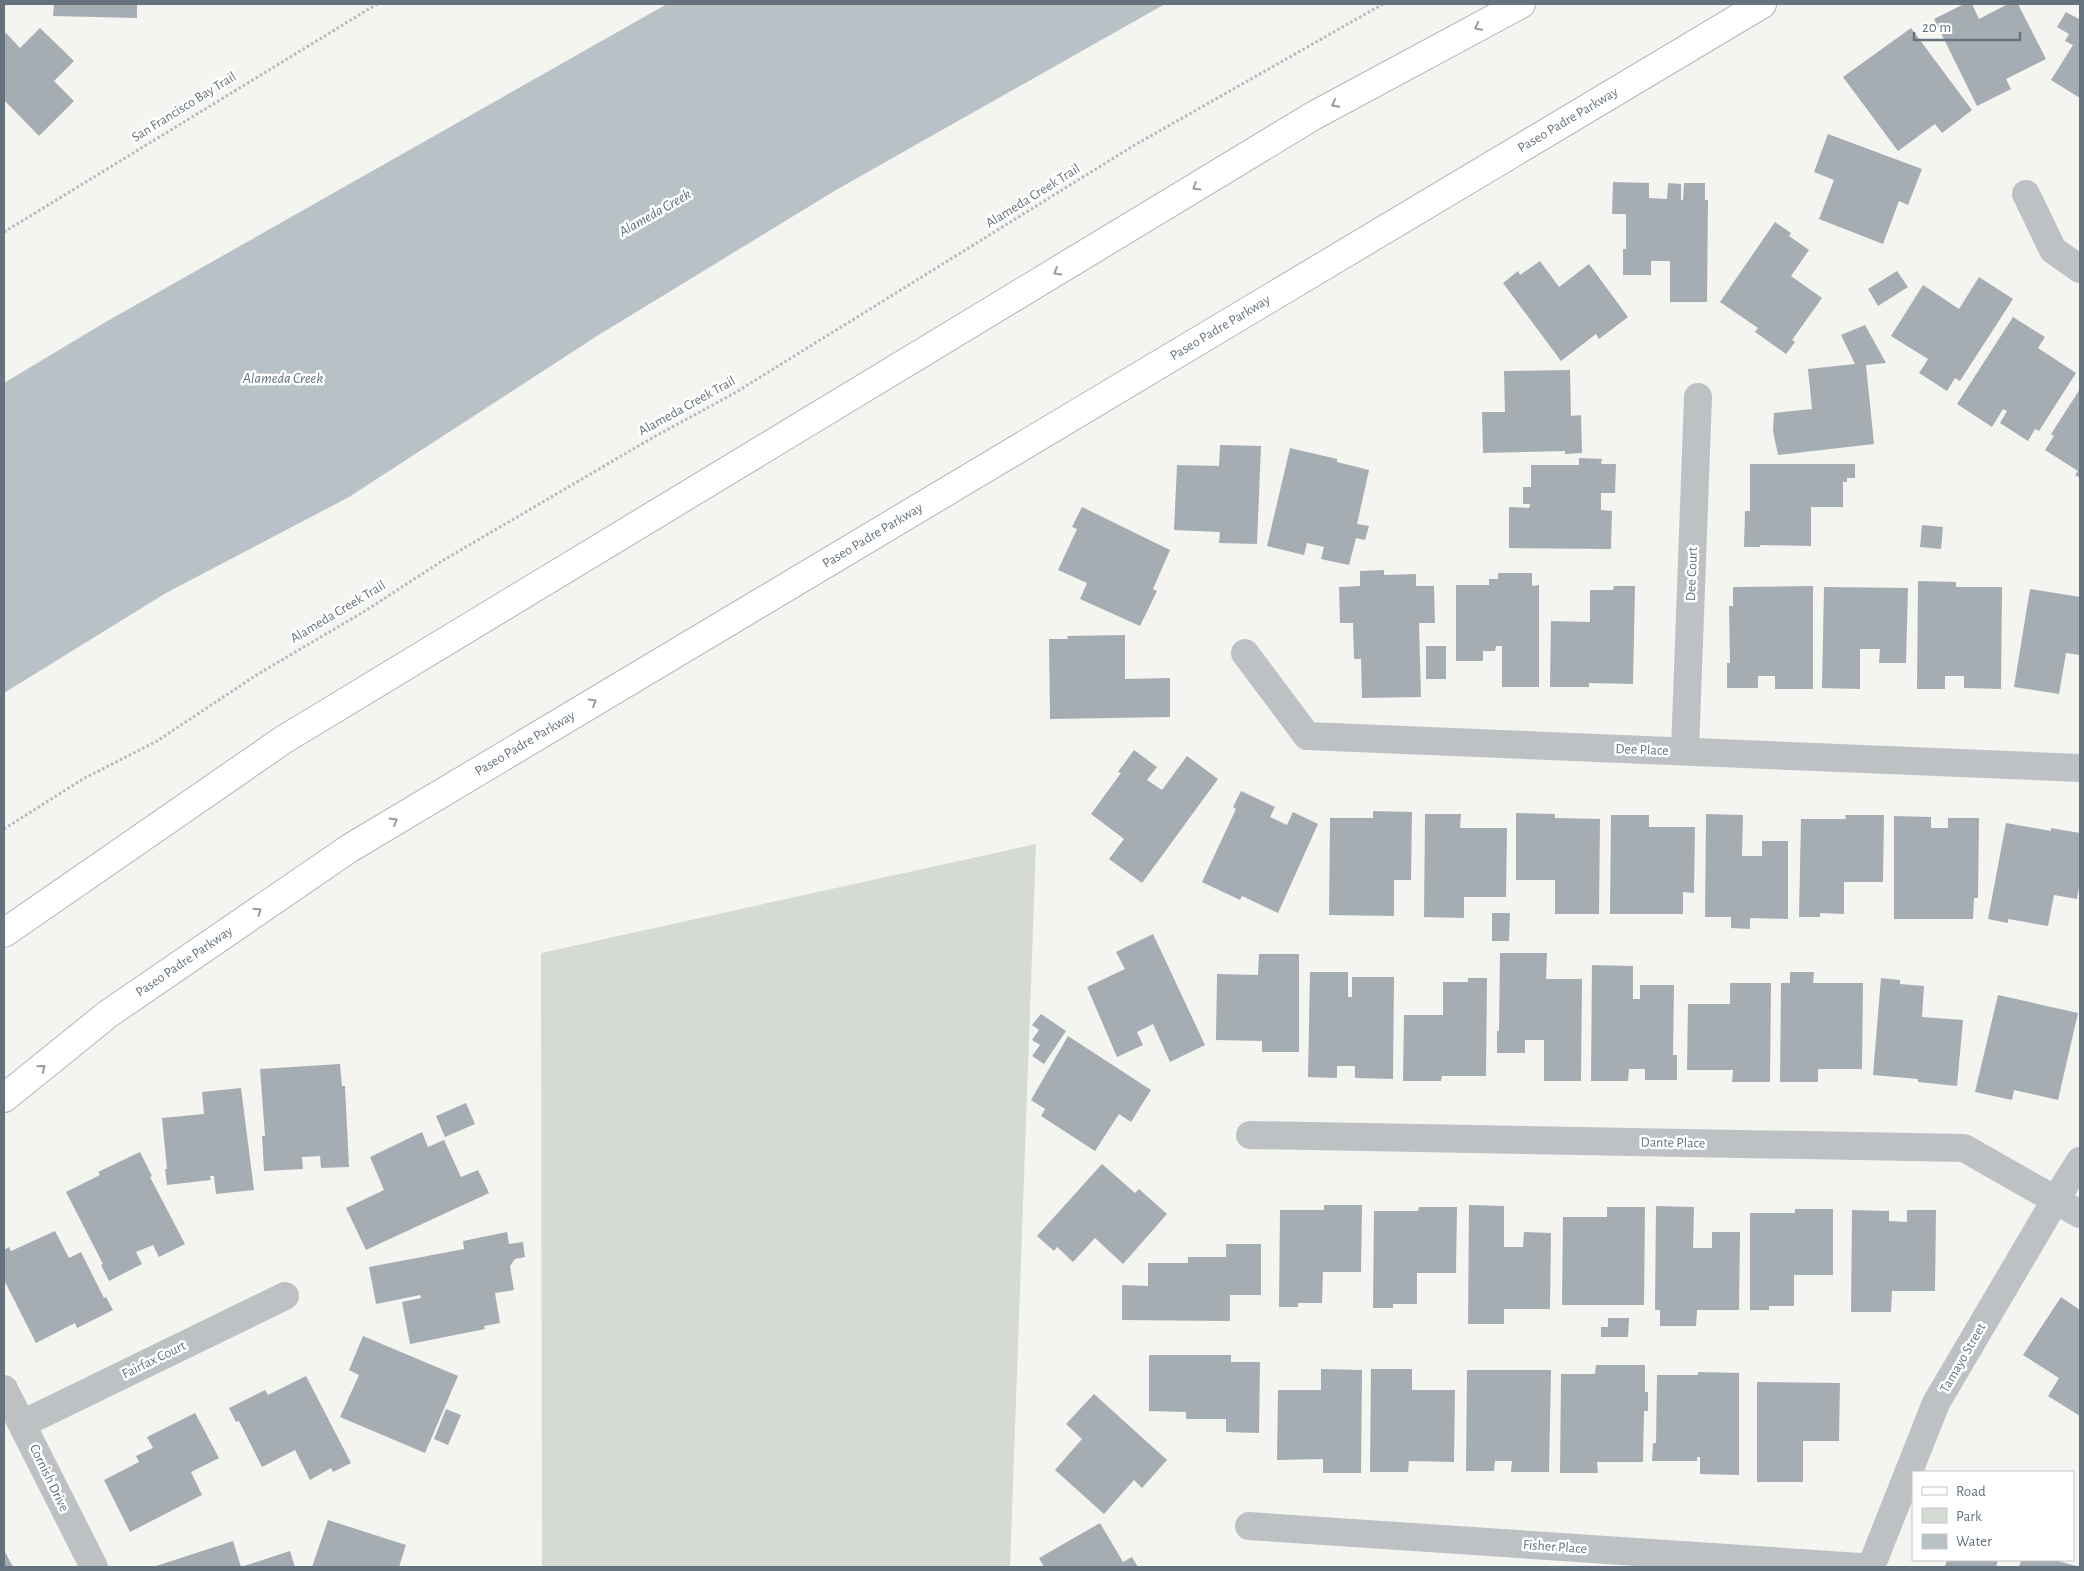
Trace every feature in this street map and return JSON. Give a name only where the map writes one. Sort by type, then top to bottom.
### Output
[{"type":"main road","points":[[4,933],[291,735],[1313,116],[1521,4]]},
{"type":"main road","name":"Paseo Padre Parkway","points":[[4,1098],[108,1014],[350,848],[1762,4]]},
{"type":"street","points":[[2026,194],[2053,250],[2080,269]]},
{"type":"street","name":"Dee Court","points":[[1685,752],[1698,397]]},
{"type":"street","name":"Dee Place","points":[[1245,653],[1307,736],[2080,768]]},
{"type":"street","name":"Dante Place","points":[[1250,1135],[1964,1148],[2080,1214]]},
{"type":"street","name":"Tamayo Street","points":[[1871,1567],[1936,1403],[2080,1161]]},
{"type":"street","name":"Fairfax Court","points":[[22,1424],[285,1296]]},
{"type":"street","name":"Cornish Drive","points":[[4,1389],[94,1567]]},
{"type":"street","name":"Fisher Place","points":[[1249,1526],[1860,1567]]},
{"type":"path","name":"San Francisco Bay Trail","points":[[4,232],[377,4]]},
{"type":"path","name":"Alameda Creek Trail","points":[[4,829],[83,779],[158,741],[258,674],[365,611],[442,561],[652,438],[733,394],[1133,146],[1383,4]]},
{"type":"green space","points":[[1036,844],[1010,1567],[542,1567],[541,953]]},
{"type":"water","name":"Alameda Creek","points":[[667,4],[1165,4],[836,190],[597,336],[349,497],[166,593],[4,693],[4,383],[104,323]]},
{"type":"building","points":[[54,4],[137,4],[137,18],[53,16]]},
{"type":"building","points":[[1964,4],[1972,4],[1979,19],[2008,4],[2018,4],[2046,59],[2006,79],[2011,89],[1977,106],[1934,19]]},
{"type":"building","points":[[2066,12],[2079,19],[2080,17],[2080,98],[2051,80],[2073,45],[2065,41],[2069,34],[2057,27]]},
{"type":"building","points":[[40,28],[74,61],[54,81],[74,101],[39,136],[4,100],[4,35],[6,33],[20,48]]},
{"type":"building","points":[[1911,28],[1972,110],[1942,133],[1935,124],[1898,151],[1843,77]]},
{"type":"building","points":[[1828,134],[1922,169],[1908,205],[1899,201],[1883,244],[1819,219],[1834,180],[1814,172]]},
{"type":"building","points":[[1613,182],[1649,183],[1649,198],[1667,199],[1668,183],[1681,184],[1681,200],[1683,200],[1684,183],[1705,183],[1705,200],[1708,200],[1707,302],[1670,302],[1670,261],[1651,261],[1651,275],[1623,275],[1623,249],[1626,249],[1626,214],[1612,214]]},
{"type":"building","points":[[1775,222],[1791,233],[1789,236],[1809,250],[1791,276],[1822,298],[1792,340],[1795,342],[1786,354],[1755,332],[1758,328],[1720,302]]},
{"type":"building","points":[[1540,261],[1559,287],[1589,264],[1628,317],[1599,339],[1596,334],[1561,361],[1503,283],[1518,271],[1520,275]]},
{"type":"building","points":[[1897,271],[1908,287],[1878,306],[1868,289]]},
{"type":"building","points":[[1979,277],[2013,299],[1960,381],[1955,378],[1947,391],[1919,373],[1928,359],[1891,336],[1923,285],[1959,309]]},
{"type":"building","points":[[2013,317],[2045,337],[2038,348],[2076,373],[2039,431],[2035,429],[2028,441],[2000,423],[2007,411],[2003,409],[1992,427],[1957,404]]},
{"type":"building","points":[[1865,325],[1886,363],[1866,365],[1874,444],[1778,455],[1773,431],[1774,413],[1812,409],[1808,369],[1855,364],[1841,335]]},
{"type":"building","points":[[1570,370],[1571,416],[1581,415],[1582,453],[1565,454],[1565,451],[1483,453],[1482,412],[1505,412],[1504,371]]},
{"type":"building","points":[[2080,389],[2080,478],[2075,475],[2078,471],[2045,450],[2054,436],[2051,434]]},
{"type":"building","points":[[1220,445],[1261,446],[1257,544],[1219,543],[1220,532],[1174,530],[1177,465],[1219,466]]},
{"type":"building","points":[[1290,448],[1337,459],[1337,462],[1369,470],[1357,524],[1369,526],[1365,540],[1356,538],[1349,565],[1321,559],[1324,547],[1307,543],[1304,555],[1267,546]]},
{"type":"building","points":[[1579,458],[1602,459],[1601,464],[1616,464],[1615,493],[1601,493],[1601,510],[1612,511],[1611,549],[1509,548],[1509,507],[1529,508],[1530,504],[1523,504],[1523,487],[1531,487],[1531,465],[1579,465]]},
{"type":"building","points":[[1750,464],[1855,464],[1855,478],[1847,478],[1847,482],[1843,482],[1843,507],[1811,507],[1811,546],[1760,545],[1760,547],[1744,547],[1745,511],[1750,511]]},
{"type":"building","points":[[1082,507],[1170,550],[1153,589],[1157,591],[1140,626],[1080,599],[1087,583],[1058,570],[1077,529],[1072,527]]},
{"type":"building","points":[[1922,525],[1943,527],[1941,549],[1920,547]]},
{"type":"building","points":[[1384,570],[1384,575],[1416,574],[1416,586],[1434,586],[1435,623],[1419,623],[1421,697],[1362,698],[1361,659],[1354,659],[1353,623],[1340,623],[1339,587],[1360,586],[1360,571]]},
{"type":"building","points":[[1498,573],[1532,573],[1532,586],[1539,585],[1539,687],[1502,687],[1502,646],[1496,646],[1495,651],[1483,651],[1483,661],[1456,661],[1456,585],[1489,585],[1489,579],[1498,579]]},
{"type":"building","points":[[1918,581],[1956,582],[1956,587],[2002,587],[2001,689],[1964,688],[1964,676],[1945,676],[1945,689],[1917,689]]},
{"type":"building","points":[[1614,586],[1635,586],[1633,684],[1589,683],[1589,687],[1550,687],[1551,621],[1590,622],[1590,590],[1613,590]]},
{"type":"building","points":[[1813,586],[1813,689],[1775,689],[1775,676],[1758,676],[1758,688],[1727,688],[1727,663],[1730,663],[1729,606],[1733,606],[1733,587]]},
{"type":"building","points":[[1824,587],[1908,588],[1906,663],[1879,663],[1880,649],[1860,649],[1860,689],[1822,688]]},
{"type":"building","points":[[2030,589],[2080,597],[2080,655],[2066,653],[2059,694],[2014,687]]},
{"type":"building","points":[[1125,635],[1125,679],[1170,678],[1170,717],[1050,719],[1049,639],[1068,639],[1067,636]]},
{"type":"building","points":[[1426,646],[1446,646],[1446,679],[1426,679]]},
{"type":"building","points":[[1134,750],[1157,767],[1147,780],[1162,790],[1187,756],[1218,779],[1142,883],[1109,859],[1124,839],[1091,814],[1121,773],[1118,772]]},
{"type":"building","points":[[1241,791],[1275,807],[1270,817],[1287,825],[1293,812],[1318,824],[1278,913],[1242,896],[1240,900],[1202,882],[1236,809],[1233,807]]},
{"type":"building","points":[[1373,811],[1412,812],[1411,880],[1394,880],[1394,916],[1329,915],[1330,818],[1373,818]]},
{"type":"building","points":[[1516,813],[1555,814],[1555,818],[1600,819],[1599,914],[1555,914],[1555,880],[1516,880]]},
{"type":"building","points":[[1425,814],[1461,814],[1460,828],[1507,828],[1506,897],[1464,897],[1464,918],[1424,917]]},
{"type":"building","points":[[1706,814],[1743,815],[1742,856],[1762,856],[1762,841],[1788,841],[1788,919],[1750,918],[1750,929],[1731,928],[1731,917],[1705,917]]},
{"type":"building","points":[[1611,815],[1649,815],[1649,827],[1695,827],[1694,893],[1683,892],[1683,914],[1610,914]]},
{"type":"building","points":[[1845,815],[1884,815],[1883,882],[1844,882],[1844,914],[1820,913],[1820,917],[1799,917],[1801,819],[1846,819]]},
{"type":"building","points":[[1894,816],[1931,817],[1931,828],[1948,828],[1948,818],[1979,818],[1978,898],[1974,898],[1973,919],[1894,919]]},
{"type":"building","points":[[2006,823],[2051,831],[2051,828],[2080,833],[2080,881],[2077,899],[2054,895],[2048,926],[2008,919],[2008,923],[1988,919]]},
{"type":"building","points":[[1492,913],[1510,913],[1509,941],[1492,941]]},
{"type":"building","points":[[1153,934],[1205,1045],[1170,1062],[1153,1024],[1137,1032],[1143,1045],[1117,1057],[1087,987],[1125,969],[1116,952]]},
{"type":"building","points":[[1500,953],[1547,953],[1546,979],[1582,979],[1581,1081],[1544,1081],[1544,1040],[1525,1040],[1525,1053],[1497,1053]]},
{"type":"building","points":[[1259,954],[1299,954],[1299,1052],[1262,1052],[1262,1041],[1216,1040],[1217,974],[1258,975]]},
{"type":"building","points":[[1592,965],[1633,966],[1633,999],[1640,999],[1640,985],[1674,985],[1673,1055],[1677,1055],[1677,1080],[1645,1080],[1645,1069],[1629,1069],[1628,1081],[1591,1081]]},
{"type":"building","points":[[1310,972],[1348,972],[1348,997],[1352,997],[1352,977],[1394,977],[1393,1079],[1355,1078],[1355,1066],[1337,1066],[1337,1078],[1308,1077]]},
{"type":"building","points":[[1790,972],[1814,972],[1813,983],[1863,983],[1862,1069],[1818,1069],[1818,1082],[1780,1082],[1781,983],[1790,983]]},
{"type":"building","points":[[1468,978],[1487,978],[1486,1076],[1442,1076],[1441,1081],[1403,1081],[1404,1015],[1443,1015],[1443,982],[1468,982]]},
{"type":"building","points":[[1881,978],[1900,980],[1900,984],[1924,986],[1922,1017],[1963,1020],[1957,1086],[1918,1082],[1918,1079],[1873,1075]]},
{"type":"building","points":[[1730,983],[1771,983],[1770,1082],[1732,1082],[1733,1070],[1687,1070],[1688,1004],[1730,1004]]},
{"type":"building","points":[[1998,995],[2078,1013],[2058,1100],[2014,1090],[2012,1100],[1975,1092]]},
{"type":"building","points":[[1041,1014],[1066,1031],[1044,1064],[1032,1056],[1040,1045],[1032,1040],[1039,1030],[1032,1025]]},
{"type":"building","points":[[1068,1036],[1151,1090],[1131,1122],[1119,1114],[1095,1151],[1041,1116],[1045,1109],[1031,1100]]},
{"type":"building","points":[[340,1064],[342,1086],[345,1086],[349,1167],[321,1168],[320,1156],[302,1157],[303,1169],[264,1171],[262,1136],[265,1136],[260,1069]]},
{"type":"building","points":[[241,1088],[254,1190],[216,1194],[214,1176],[210,1176],[211,1180],[167,1185],[162,1118],[204,1114],[202,1092]]},
{"type":"building","points":[[466,1103],[475,1124],[445,1137],[436,1116]]},
{"type":"building","points":[[422,1132],[428,1147],[444,1140],[461,1177],[478,1170],[489,1193],[366,1250],[346,1208],[384,1190],[370,1157]]},
{"type":"building","points":[[140,1152],[152,1176],[150,1177],[185,1244],[159,1257],[153,1245],[136,1252],[142,1264],[109,1281],[101,1265],[103,1264],[66,1192],[100,1175],[98,1172]]},
{"type":"building","points":[[1102,1164],[1135,1193],[1139,1189],[1167,1214],[1123,1264],[1095,1238],[1073,1262],[1057,1247],[1054,1251],[1037,1236]]},
{"type":"building","points":[[1324,1205],[1362,1205],[1361,1272],[1323,1272],[1322,1303],[1298,1303],[1298,1307],[1279,1307],[1280,1210],[1324,1210]]},
{"type":"building","points":[[1469,1205],[1504,1206],[1504,1247],[1523,1247],[1524,1232],[1551,1233],[1550,1309],[1504,1309],[1504,1324],[1468,1324]]},
{"type":"building","points":[[1656,1206],[1694,1207],[1693,1248],[1712,1248],[1712,1232],[1740,1232],[1739,1310],[1697,1310],[1696,1326],[1660,1326],[1660,1310],[1655,1310]]},
{"type":"building","points":[[1419,1207],[1457,1207],[1456,1273],[1417,1273],[1417,1304],[1393,1304],[1393,1308],[1373,1308],[1374,1211],[1418,1211]]},
{"type":"building","points":[[1607,1207],[1645,1207],[1644,1305],[1562,1305],[1563,1217],[1607,1217]]},
{"type":"building","points":[[1795,1209],[1833,1209],[1833,1275],[1794,1275],[1794,1306],[1769,1306],[1769,1310],[1750,1310],[1750,1213],[1795,1213]]},
{"type":"building","points":[[1852,1210],[1889,1211],[1889,1221],[1907,1222],[1907,1210],[1936,1210],[1935,1291],[1892,1291],[1891,1312],[1851,1312]]},
{"type":"building","points":[[55,1231],[69,1258],[81,1252],[104,1298],[106,1297],[113,1310],[77,1328],[75,1323],[36,1343],[4,1280],[4,1250],[9,1247],[11,1251]]},
{"type":"building","points":[[507,1232],[509,1244],[523,1242],[525,1257],[515,1259],[510,1266],[514,1290],[495,1293],[500,1323],[484,1326],[485,1329],[410,1344],[402,1302],[421,1298],[420,1295],[376,1304],[369,1267],[464,1249],[463,1241]]},
{"type":"building","points":[[1226,1244],[1261,1244],[1261,1295],[1230,1295],[1230,1321],[1122,1320],[1122,1285],[1148,1286],[1148,1263],[1188,1263],[1188,1257],[1226,1257]]},
{"type":"building","points":[[2061,1297],[2080,1310],[2080,1416],[2048,1396],[2059,1378],[2023,1355]]},
{"type":"building","points":[[1608,1318],[1629,1318],[1628,1337],[1601,1337],[1601,1327],[1608,1327]]},
{"type":"building","points":[[363,1336],[458,1376],[425,1453],[340,1417],[359,1375],[349,1370]]},
{"type":"building","points":[[1149,1355],[1231,1355],[1231,1362],[1260,1362],[1259,1433],[1226,1432],[1226,1419],[1186,1419],[1186,1412],[1149,1411]]},
{"type":"building","points":[[1596,1365],[1645,1365],[1645,1392],[1648,1392],[1648,1411],[1644,1411],[1643,1462],[1597,1462],[1598,1473],[1560,1473],[1561,1374],[1595,1374]]},
{"type":"building","points":[[1321,1369],[1362,1370],[1361,1473],[1323,1473],[1323,1459],[1277,1460],[1278,1390],[1321,1390]]},
{"type":"building","points":[[1371,1369],[1412,1369],[1412,1390],[1455,1390],[1454,1462],[1409,1461],[1408,1472],[1370,1472]]},
{"type":"building","points":[[1467,1370],[1551,1370],[1549,1472],[1511,1472],[1512,1461],[1495,1461],[1494,1471],[1466,1471]]},
{"type":"building","points":[[1698,1372],[1739,1373],[1739,1475],[1700,1474],[1700,1457],[1697,1457],[1697,1461],[1652,1461],[1653,1443],[1656,1443],[1657,1375],[1698,1375]]},
{"type":"building","points":[[306,1376],[351,1463],[333,1472],[331,1468],[310,1480],[295,1450],[262,1467],[239,1421],[236,1422],[229,1408],[265,1390],[268,1395]]},
{"type":"building","points":[[1757,1382],[1840,1383],[1839,1441],[1803,1441],[1803,1482],[1757,1482]]},
{"type":"building","points":[[1094,1394],[1167,1460],[1142,1488],[1134,1480],[1104,1514],[1055,1470],[1082,1439],[1066,1424]]},
{"type":"building","points":[[446,1409],[461,1415],[448,1445],[434,1439]]},
{"type":"building","points":[[195,1413],[219,1458],[191,1472],[202,1495],[130,1532],[104,1480],[139,1462],[136,1456],[153,1448],[147,1437]]},
{"type":"building","points":[[328,1520],[406,1545],[399,1567],[312,1567]]},
{"type":"building","points":[[1100,1523],[1123,1562],[1132,1557],[1138,1567],[1044,1567],[1039,1558]]},
{"type":"building","points":[[233,1541],[241,1567],[156,1567],[156,1566]]},
{"type":"building","points":[[4,1550],[13,1567],[4,1567]]},
{"type":"building","points":[[290,1551],[295,1567],[241,1567]]},
{"type":"building","points":[[1947,1561],[1998,1561],[1996,1567],[1945,1566]]},
{"type":"building","points":[[2021,1561],[2058,1561],[2080,1567],[2019,1567]]}]
